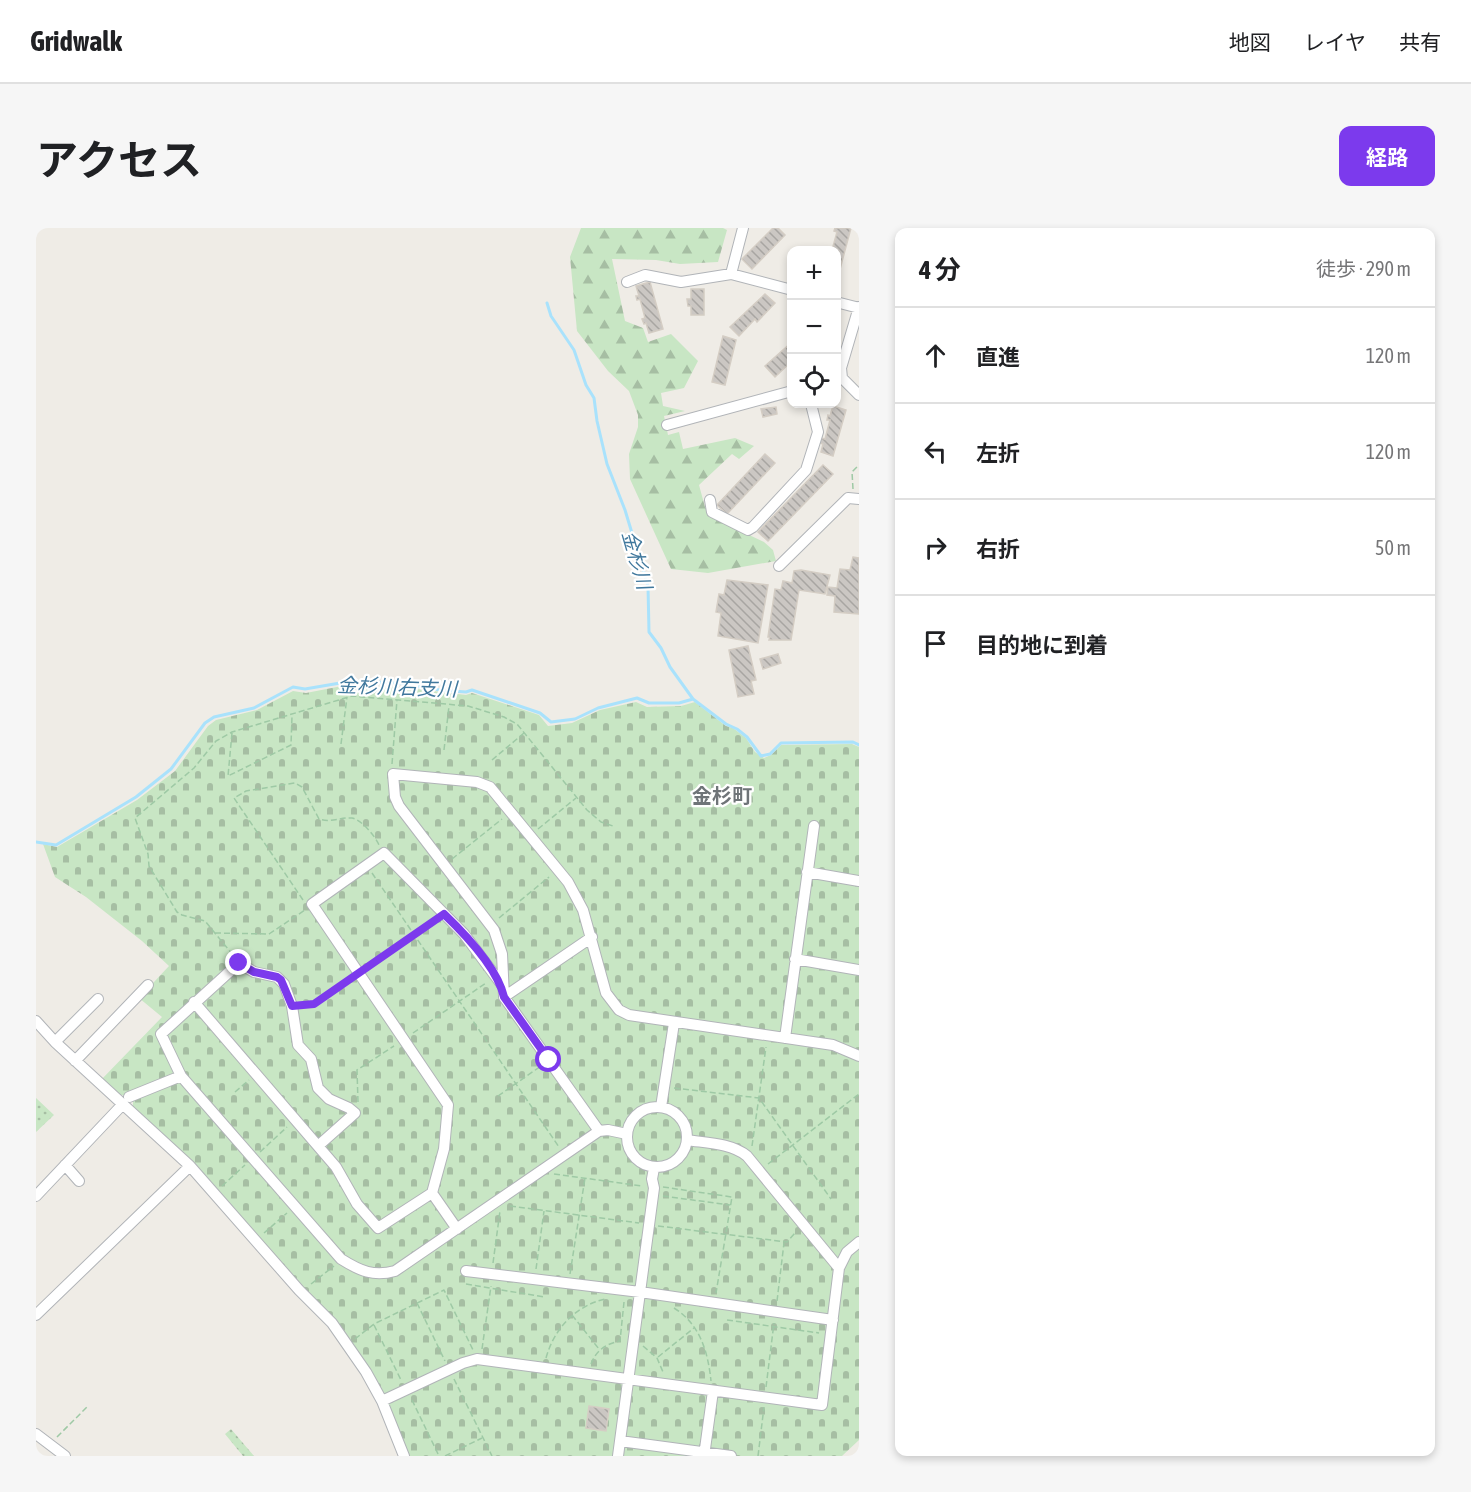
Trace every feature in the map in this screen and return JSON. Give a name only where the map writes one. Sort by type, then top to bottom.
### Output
[{"type":"street","points":[[735,275],[743,228]]},
{"type":"street","points":[[627,282],[645,275],[681,282],[735,275],[787,289]]},
{"type":"street","points":[[841,303],[859,307],[841,368]]},
{"type":"street","points":[[841,380],[859,395]]},
{"type":"street","points":[[667,425],[787,392]]},
{"type":"street","points":[[710,500],[712,512],[742,528],[748,530],[753,527],[806,470],[818,432],[812,408]]},
{"type":"street","points":[[779,566],[848,498],[856,499]]},
{"type":"street","points":[[503,991],[502,954],[495,930],[399,806],[395,797],[393,774],[485,784],[511,812],[577,896],[592,937],[606,993],[615,1006],[629,1016],[833,1045],[859,1056]]},
{"type":"street","points":[[784,1038],[814,826]]},
{"type":"street","points":[[194,1002],[336,1167],[357,1204],[378,1228],[432,1193],[444,1149],[448,1105],[312,904],[384,853],[465,934],[599,1131]]},
{"type":"street","points":[[807,872],[859,881]]},
{"type":"street","points":[[503,991],[592,937]]},
{"type":"street","points":[[795,959],[859,970]]},
{"type":"street","points":[[318,1146],[355,1113],[329,1099],[318,1088],[311,1059],[298,1045],[292,1006],[281,980],[254,972],[239,963],[161,1034],[181,1076],[341,1259],[358,1270],[372,1274],[395,1271],[599,1131],[608,1130],[627,1134]]},
{"type":"street","points":[[75,1061],[148,985]]},
{"type":"street","points":[[55,1042],[98,999]]},
{"type":"street","points":[[36,1021],[75,1061],[126,1101],[190,1166],[298,1290],[332,1323],[366,1372],[382,1401],[404,1456]]},
{"type":"street","points":[[661,1107],[674,1023]]},
{"type":"street","points":[[36,1196],[126,1101],[181,1076]]},
{"type":"street","points":[[661,1107],[677,1115],[686,1131],[687,1140],[684,1149],[672,1163],[654,1168],[642,1164],[633,1156],[627,1146],[627,1134],[630,1122],[638,1113],[649,1108],[661,1107]]},
{"type":"street","points":[[687,1140],[728,1147],[750,1158],[839,1268]]},
{"type":"street","points":[[65,1165],[79,1181]]},
{"type":"street","points":[[36,1315],[190,1166]]},
{"type":"street","points":[[618,1456],[654,1190],[652,1179],[654,1168]]},
{"type":"street","points":[[432,1193],[457,1229]]},
{"type":"street","points":[[382,1401],[463,1363],[477,1359],[822,1405],[839,1268],[847,1252],[859,1242]]},
{"type":"street","points":[[466,1271],[833,1320]]},
{"type":"street","points":[[704,1454],[712,1391]]},
{"type":"street","points":[[41,1440],[65,1456]]},
{"type":"street","points":[[620,1441],[731,1456]]},
{"type":"path","points":[[856,499],[852,472],[859,465]]},
{"type":"path","points":[[341,744],[347,697]]},
{"type":"path","points":[[239,963],[205,921],[177,912],[149,866],[148,854],[135,818],[194,768],[216,741],[232,732],[347,697],[468,706],[504,717],[517,724],[594,817],[613,826]]},
{"type":"path","points":[[393,774],[397,699]]},
{"type":"path","points":[[444,750],[449,704]]},
{"type":"path","points":[[232,732],[228,776],[291,745],[292,714]]},
{"type":"path","points":[[492,760],[524,732]]},
{"type":"path","points":[[214,933],[269,934],[312,904],[303,899],[234,798],[246,791],[295,783],[302,787],[319,819],[330,822],[350,818],[357,820],[376,838],[384,853]]},
{"type":"path","points":[[530,836],[577,797]]},
{"type":"path","points":[[449,862],[511,812]]},
{"type":"path","points":[[366,866],[565,1155]]},
{"type":"path","points":[[496,920],[558,870]]},
{"type":"path","points":[[292,1006],[314,1004],[444,914]]},
{"type":"path","points":[[359,1109],[357,1070],[495,976]]},
{"type":"path","points":[[750,1158],[766,1046]]},
{"type":"path","points":[[498,1096],[549,1060]]},
{"type":"path","points":[[235,1092],[256,1074]]},
{"type":"path","points":[[664,1087],[759,1098],[831,1199]]},
{"type":"path","points":[[760,1170],[859,1094]]},
{"type":"path","points":[[222,1187],[296,1120]]},
{"type":"path","points":[[540,1172],[730,1205]]},
{"type":"path","points":[[569,1284],[585,1178]]},
{"type":"path","points":[[654,1190],[732,1197],[715,1303]]},
{"type":"path","points":[[263,1234],[295,1206]]},
{"type":"path","points":[[534,1279],[544,1210]]},
{"type":"path","points":[[758,1456],[784,1242]]},
{"type":"path","points":[[311,1284],[341,1259]]},
{"type":"path","points":[[466,1284],[544,1297]]},
{"type":"path","points":[[355,1339],[374,1324],[444,1290],[477,1359]]},
{"type":"path","points":[[588,1374],[591,1362],[600,1350],[620,1341],[624,1299],[640,1296]]},
{"type":"path","points":[[543,1368],[554,1337],[572,1315],[594,1301],[606,1298]]},
{"type":"path","points":[[668,1305],[686,1316],[702,1337],[708,1358],[712,1391]]},
{"type":"path","points":[[572,1315],[600,1350]]},
{"type":"path","points":[[727,1320],[820,1333]]},
{"type":"path","points":[[657,1358],[695,1327]]},
{"type":"path","points":[[639,1353],[640,1344],[652,1351],[657,1358],[664,1385]]},
{"type":"path","points":[[41,1440],[88,1406]]},
{"type":"path","points":[[445,1456],[483,1438]]},
{"type":"green space","points":[[581,228],[723,228],[727,230],[718,262],[680,264],[656,260],[612,259],[625,321],[643,328],[648,342],[671,334],[698,361],[684,388],[661,393],[663,406],[685,411],[664,416],[668,435],[679,432],[683,449],[735,438],[754,446],[739,459],[732,454],[699,485],[705,507],[711,517],[764,542],[773,550],[776,561],[708,573],[671,569],[630,479],[629,454],[638,427],[638,415],[629,391],[608,371],[577,331],[570,257]]},
{"type":"green space","points":[[347,685],[399,687],[466,695],[472,693],[539,715],[548,726],[572,723],[600,710],[636,702],[647,707],[681,706],[695,702],[746,738],[755,752],[764,758],[771,755],[781,745],[852,744],[859,747],[859,1440],[842,1456],[406,1456],[382,1395],[300,1284],[286,1268],[281,1267],[133,1107],[133,1102],[126,1096],[117,1094],[101,1080],[162,1017],[139,998],[169,966],[142,941],[86,897],[55,877],[43,844],[57,847],[137,800],[175,771],[208,726],[216,720],[257,710],[293,691],[306,693]]},
{"type":"green space","points":[[36,1098],[54,1115],[36,1132]]},
{"type":"green space","points":[[231,1429],[254,1456],[243,1456],[225,1434]]},
{"type":"building","points":[[773,228],[778,228],[785,235],[752,269],[742,259]]},
{"type":"building","points":[[835,228],[851,228],[841,265],[841,246],[833,246],[837,232],[834,231]]},
{"type":"building","points":[[650,282],[663,329],[649,333],[642,319],[645,318],[640,299],[637,300],[636,296],[639,296],[636,286]]},
{"type":"building","points":[[691,289],[704,289],[704,315],[691,315],[691,306],[688,306],[687,299],[691,299]]},
{"type":"building","points":[[765,294],[775,303],[757,322],[755,319],[739,336],[730,327]]},
{"type":"building","points":[[723,336],[736,340],[725,385],[712,382]]},
{"type":"building","points":[[787,346],[787,366],[775,377],[765,366]]},
{"type":"building","points":[[776,407],[777,414],[763,417],[761,409]]},
{"type":"building","points":[[832,408],[846,410],[833,456],[821,452],[823,444],[820,443],[821,438],[825,439],[830,420],[827,420],[828,415],[830,416]]},
{"type":"building","points":[[765,454],[775,463],[727,514],[717,505]]},
{"type":"building","points":[[823,465],[833,474],[768,541],[758,532]]},
{"type":"building","points":[[853,557],[859,558],[859,614],[834,612],[835,596],[827,595],[828,587],[837,588],[840,569],[850,570]]},
{"type":"building","points":[[794,571],[830,575],[825,594],[799,590],[791,640],[769,640],[775,589],[781,590],[783,581],[792,583]]},
{"type":"building","points":[[727,580],[768,585],[758,643],[718,636],[721,613],[716,612],[719,594],[724,595]]},
{"type":"building","points":[[748,646],[756,680],[751,681],[754,694],[738,697],[729,650]]},
{"type":"building","points":[[778,654],[781,663],[763,669],[760,659]]},
{"type":"building","points":[[589,1406],[609,1409],[606,1431],[586,1428]]},
{"type":"waterway","name":"金杉川","points":[[547,303],[551,316],[574,350],[586,385],[594,398],[607,464],[625,510],[648,586],[649,632],[661,648],[670,667],[693,699],[747,737],[761,756],[770,754],[781,743],[853,742],[859,745]]},
{"type":"waterway","name":"金杉川右支川","points":[[36,842],[56,845],[136,797],[171,769],[205,723],[214,717],[254,708],[293,687],[305,689],[346,682],[373,682],[399,683],[440,690],[466,692],[472,690],[540,713],[551,722],[575,719],[598,708],[637,698],[649,703],[679,703],[693,699]]},
{"type":"district","name":"金杉町","points":[[722,796]]},
{"type":"route","points":[[239,963],[254,972],[281,980],[292,1006],[314,1004],[444,914],[465,934],[502,985],[504,997],[549,1060]]}]
